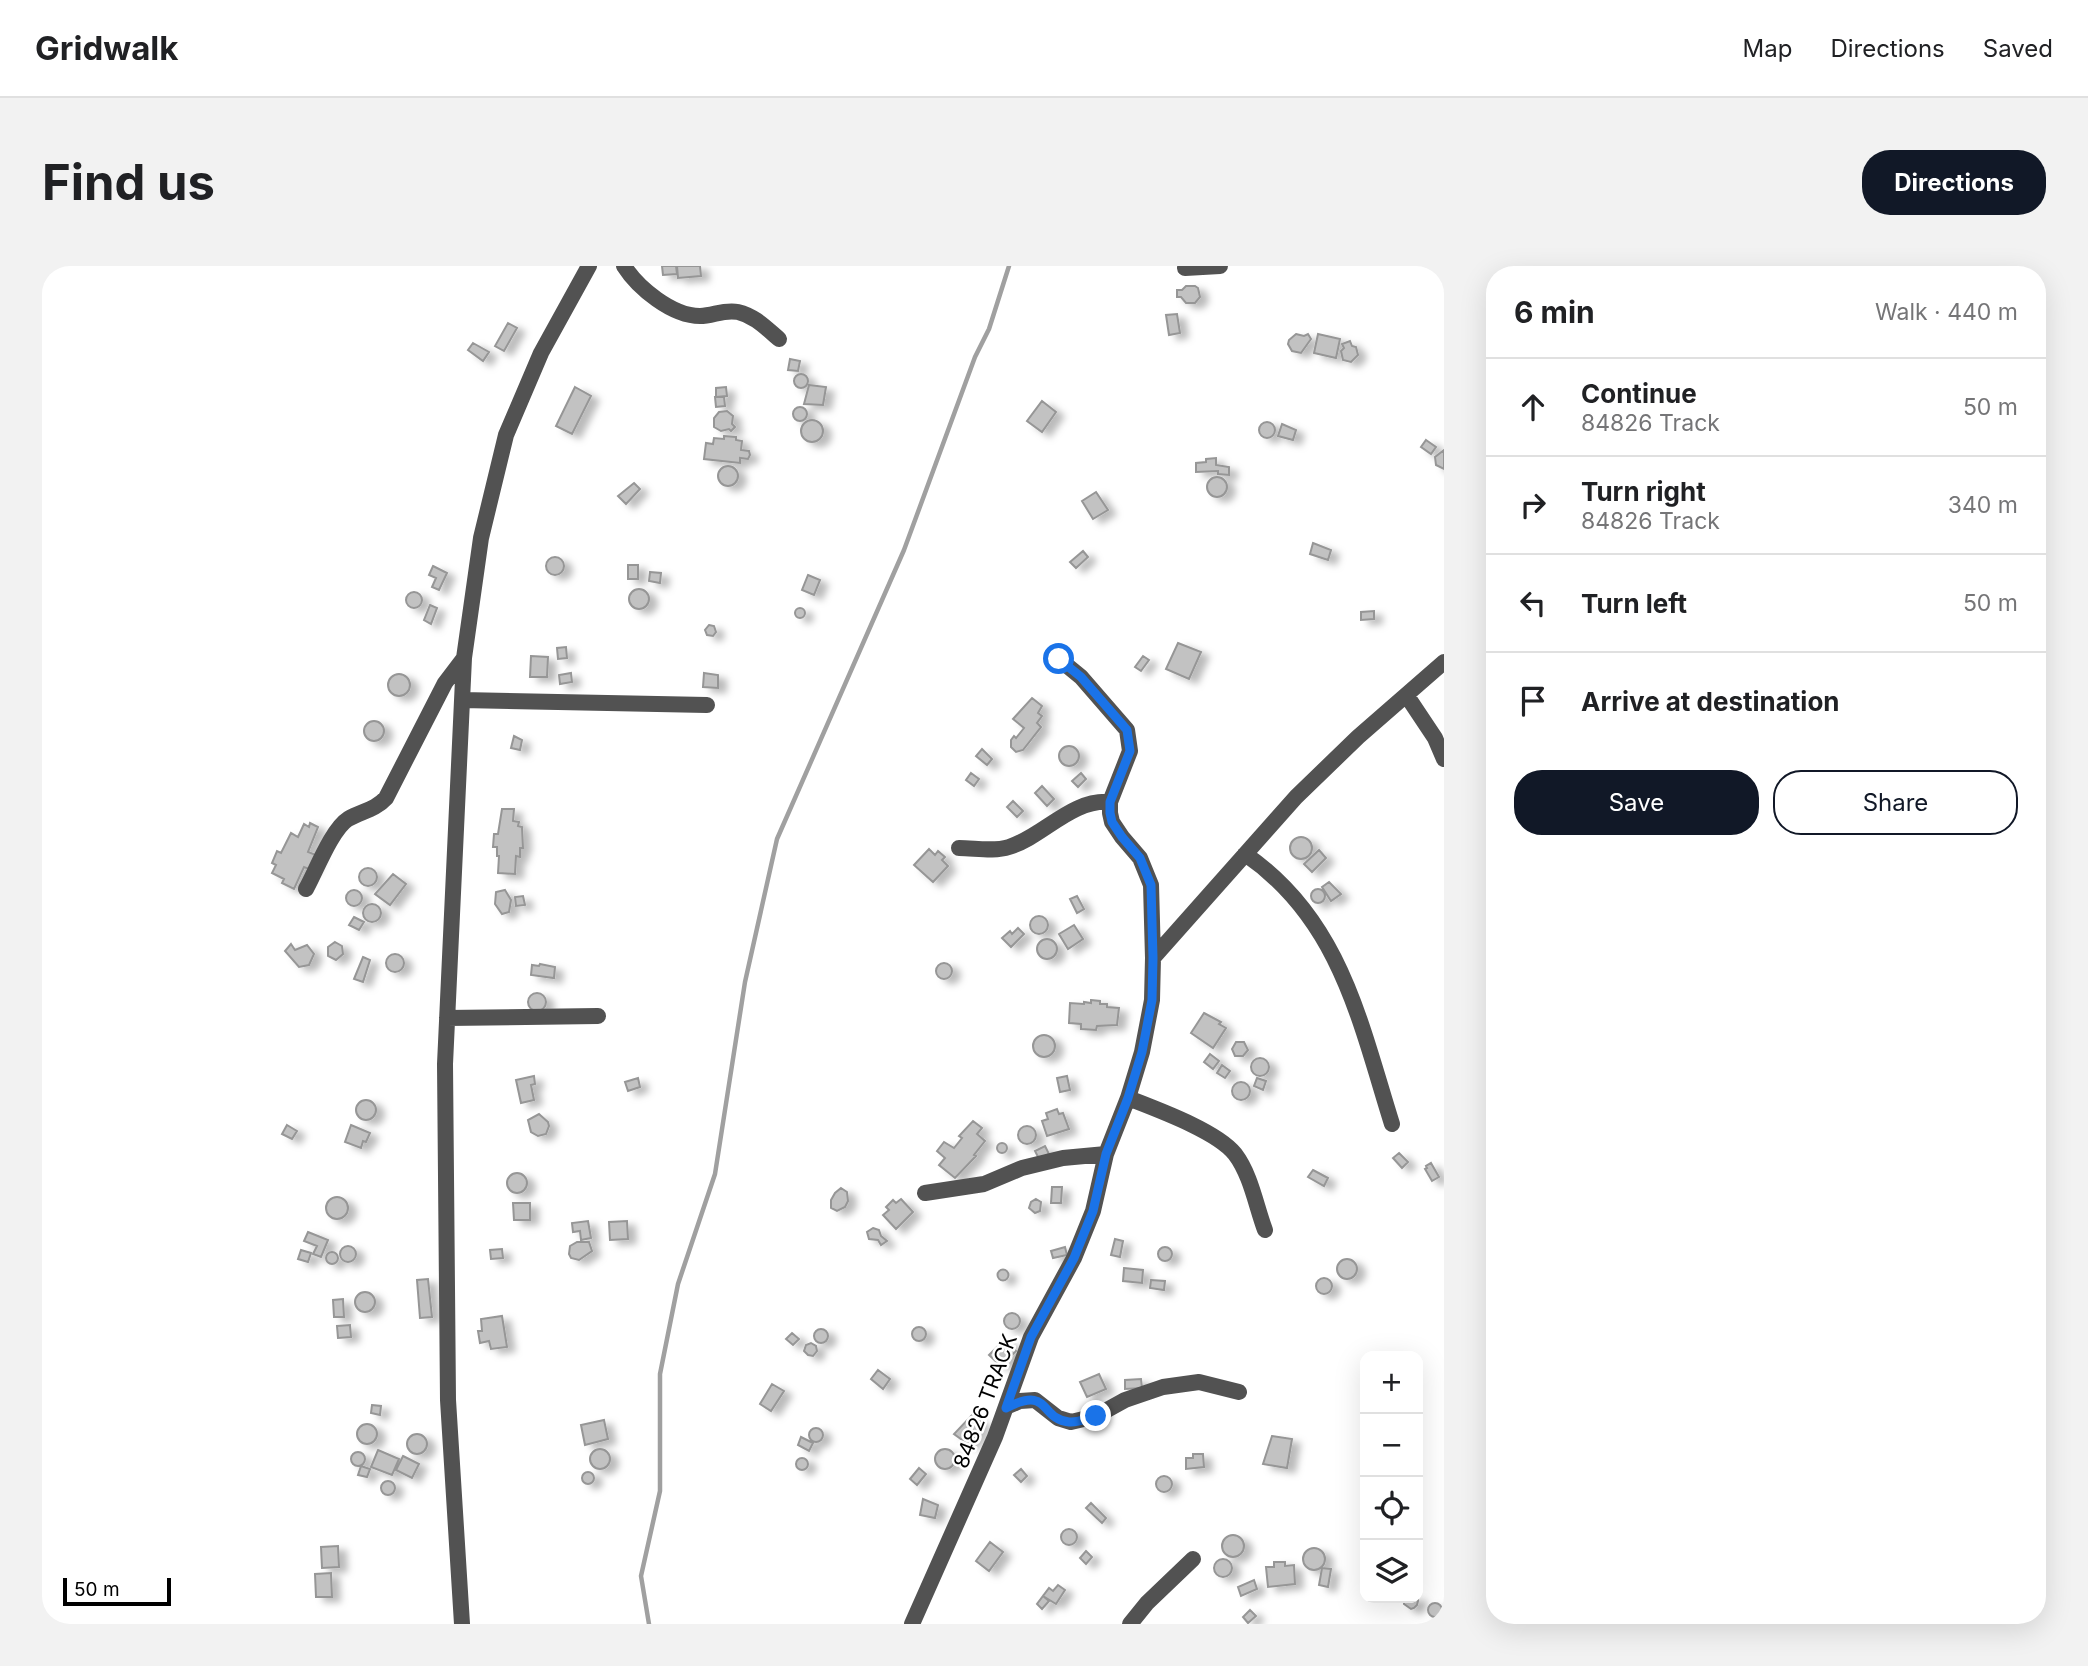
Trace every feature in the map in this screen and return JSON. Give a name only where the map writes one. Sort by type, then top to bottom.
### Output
[{"type":"street","points":[[462,1624],[448,1400],[445,1077],[464,659],[481,538],[506,435],[541,353],[589,266]]},
{"type":"street","points":[[624,266],[645,292],[668,305],[692,316],[708,316],[725,311],[746,314],[757,319],[779,339]]},
{"type":"street","points":[[1185,268],[1220,266]]},
{"type":"street","points":[[306,889],[338,830],[347,820],[379,806],[386,798],[445,683],[464,659]]},
{"type":"street","points":[[959,848],[1010,847],[1088,804],[1110,802],[1130,751],[1127,730],[1081,677],[1059,659]]},
{"type":"street","points":[[1153,958],[1305,789],[1358,737],[1444,662]]},
{"type":"street","points":[[1407,696],[1439,740],[1444,759]]},
{"type":"street","points":[[462,701],[707,705]]},
{"type":"street","name":"84826 TRACK","points":[[912,1624],[980,1473],[1031,1337],[1074,1258],[1093,1211],[1106,1154],[1128,1098],[1142,1052],[1152,1000],[1151,885],[1140,858],[1112,822],[1110,802]]},
{"type":"street","points":[[1245,854],[1268,870],[1289,892],[1312,919],[1334,954],[1350,992],[1392,1124]]},
{"type":"street","points":[[447,1018],[598,1016]]},
{"type":"street","points":[[1128,1098],[1202,1130],[1224,1143],[1235,1154],[1247,1176],[1265,1230]]},
{"type":"street","points":[[925,1193],[984,1184],[1022,1168],[1063,1158],[1106,1154]]},
{"type":"street","points":[[1006,1408],[1020,1401],[1035,1400],[1058,1418],[1071,1422],[1096,1416],[1125,1400],[1163,1387],[1199,1382],[1239,1392]]},
{"type":"street","points":[[1130,1624],[1147,1603],[1193,1559]]},
{"type":"building","points":[[662,266],[676,266],[677,274],[663,275]]},
{"type":"building","points":[[677,266],[700,266],[701,276],[678,278]]},
{"type":"building","points":[[1186,286],[1198,288],[1200,297],[1195,303],[1186,303],[1181,297],[1177,297],[1177,290]]},
{"type":"building","points":[[1177,314],[1180,333],[1169,335],[1166,315]]},
{"type":"building","points":[[508,323],[517,328],[504,351],[495,346]]},
{"type":"building","points":[[1296,334],[1308,334],[1311,339],[1301,353],[1292,351],[1288,344]]},
{"type":"building","points":[[1318,334],[1340,339],[1336,358],[1314,353]]},
{"type":"building","points":[[1350,341],[1352,346],[1356,347],[1358,355],[1351,362],[1343,360],[1341,351],[1344,348],[1342,344]]},
{"type":"building","points":[[473,343],[489,352],[483,361],[468,350]]},
{"type":"building","points":[[790,359],[800,361],[798,371],[788,370]]},
{"type":"building","points":[[798,374],[804,374],[808,381],[804,388],[798,388],[794,384],[794,378]]},
{"type":"building","points":[[809,385],[826,387],[823,405],[804,404]]},
{"type":"building","points":[[575,387],[591,396],[572,434],[556,426]]},
{"type":"building","points":[[726,387],[727,396],[716,397],[716,388]]},
{"type":"building","points":[[715,397],[724,397],[725,406],[716,407]]},
{"type":"building","points":[[1042,401],[1056,412],[1042,432],[1027,421]]},
{"type":"building","points":[[797,407],[803,407],[807,414],[803,421],[797,421],[793,417],[793,411]]},
{"type":"building","points":[[727,411],[733,416],[732,424],[735,427],[731,431],[721,431],[714,427],[714,418],[719,412]]},
{"type":"building","points":[[808,420],[816,420],[823,427],[823,435],[816,442],[808,442],[801,435],[801,427]]},
{"type":"building","points":[[1267,422],[1275,430],[1267,438],[1259,430]]},
{"type":"building","points":[[1282,424],[1296,430],[1293,440],[1278,436]]},
{"type":"building","points":[[724,436],[736,437],[736,440],[742,441],[741,450],[749,451],[748,459],[740,458],[740,463],[704,459],[706,443],[713,444],[714,438],[724,439]]},
{"type":"building","points":[[1426,440],[1436,447],[1431,454],[1421,447]]},
{"type":"building","points":[[1444,450],[1444,469],[1436,465],[1435,457]]},
{"type":"building","points":[[1216,458],[1216,465],[1229,467],[1229,475],[1218,474],[1218,471],[1196,472],[1196,463]]},
{"type":"building","points":[[728,466],[735,469],[738,476],[735,483],[728,486],[721,483],[718,476],[721,469]]},
{"type":"building","points":[[1213,477],[1221,477],[1227,487],[1221,497],[1213,497],[1207,491],[1207,483]]},
{"type":"building","points":[[634,483],[640,489],[626,504],[618,496]]},
{"type":"building","points":[[1096,492],[1108,510],[1093,519],[1082,501]]},
{"type":"building","points":[[1313,543],[1331,550],[1328,560],[1310,554]]},
{"type":"building","points":[[1083,551],[1088,557],[1076,568],[1070,562]]},
{"type":"building","points":[[555,557],[561,560],[564,566],[561,572],[555,575],[549,572],[546,566],[549,560]]},
{"type":"building","points":[[628,565],[638,565],[638,579],[628,579]]},
{"type":"building","points":[[433,566],[447,573],[439,590],[432,587],[436,578],[429,575]]},
{"type":"building","points":[[650,572],[661,573],[660,583],[649,581]]},
{"type":"building","points":[[808,575],[820,580],[814,595],[802,590]]},
{"type":"building","points":[[639,589],[646,592],[649,599],[646,606],[639,609],[632,606],[629,599],[632,592]]},
{"type":"building","points":[[414,592],[420,594],[420,606],[414,608],[408,606],[406,600],[408,594]]},
{"type":"building","points":[[430,605],[437,608],[431,624],[424,620]]},
{"type":"building","points":[[800,608],[804,609],[804,617],[800,618],[796,617],[795,613],[796,609]]},
{"type":"building","points":[[1374,611],[1374,619],[1361,620],[1361,612]]},
{"type":"building","points":[[709,625],[714,626],[716,632],[713,636],[707,635],[705,630]]},
{"type":"building","points":[[1178,643],[1201,652],[1189,679],[1166,669]]},
{"type":"building","points":[[566,647],[567,658],[558,659],[557,648]]},
{"type":"building","points":[[531,656],[548,657],[547,677],[530,677]]},
{"type":"building","points":[[1143,656],[1149,660],[1141,671],[1135,667]]},
{"type":"building","points":[[571,673],[572,682],[560,684],[559,675]]},
{"type":"building","points":[[704,673],[718,675],[718,688],[703,687]]},
{"type":"building","points":[[399,674],[409,681],[410,685],[403,695],[399,696],[389,689],[388,685],[395,675]]},
{"type":"building","points":[[1032,698],[1042,706],[1038,713],[1042,716],[1037,723],[1041,727],[1023,750],[1016,752],[1011,747],[1011,740],[1024,728],[1013,719]]},
{"type":"building","points":[[374,721],[381,724],[384,731],[381,738],[374,741],[367,738],[364,731],[367,724]]},
{"type":"building","points":[[514,736],[522,740],[520,750],[511,748]]},
{"type":"building","points":[[1065,746],[1073,746],[1079,756],[1073,766],[1065,766],[1059,760],[1059,752]]},
{"type":"building","points":[[982,749],[992,759],[987,765],[976,756]]},
{"type":"building","points":[[971,773],[979,779],[974,786],[966,780]]},
{"type":"building","points":[[1081,773],[1086,779],[1078,787],[1072,781]]},
{"type":"building","points":[[1042,786],[1054,799],[1047,806],[1035,793]]},
{"type":"building","points":[[1013,801],[1023,811],[1017,817],[1007,807]]},
{"type":"building","points":[[502,809],[514,809],[513,821],[519,822],[518,826],[522,827],[523,848],[520,848],[520,857],[516,856],[515,874],[498,873],[499,856],[497,847],[493,847]]},
{"type":"building","points":[[310,823],[318,827],[308,852],[316,855],[309,869],[304,867],[294,889],[282,883],[284,879],[272,873],[276,865],[272,863],[277,851],[281,853],[291,833],[298,837],[304,824],[309,827]]},
{"type":"building","points":[[1301,837],[1309,840],[1312,848],[1309,856],[1301,859],[1293,856],[1290,848],[1293,840]]},
{"type":"building","points":[[929,849],[935,855],[938,851],[945,857],[942,860],[948,866],[933,882],[914,865]]},
{"type":"building","points":[[1319,850],[1326,858],[1312,872],[1304,864]]},
{"type":"building","points":[[368,868],[376,873],[377,877],[372,885],[368,886],[360,881],[359,877],[364,869]]},
{"type":"building","points":[[393,874],[406,884],[390,905],[375,894]]},
{"type":"building","points":[[1329,882],[1341,894],[1331,901],[1322,887]]},
{"type":"building","points":[[1315,889],[1321,889],[1325,896],[1321,903],[1315,903],[1311,899],[1311,893]]},
{"type":"building","points":[[351,890],[357,890],[362,898],[360,904],[351,906],[346,901],[346,895]]},
{"type":"building","points":[[505,890],[511,900],[509,912],[502,914],[495,904],[496,892]]},
{"type":"building","points":[[523,896],[525,905],[516,906],[515,897]]},
{"type":"building","points":[[1077,896],[1084,909],[1077,913],[1070,899]]},
{"type":"building","points":[[368,904],[376,904],[381,913],[379,920],[368,922],[363,917],[363,909]]},
{"type":"building","points":[[1039,916],[1045,919],[1048,925],[1045,931],[1039,934],[1033,931],[1030,925],[1033,919]]},
{"type":"building","points":[[354,917],[364,922],[359,930],[349,925]]},
{"type":"building","points":[[1074,925],[1083,939],[1068,949],[1059,934]]},
{"type":"building","points":[[1018,928],[1024,934],[1011,947],[1002,938]]},
{"type":"building","points":[[1047,939],[1054,942],[1057,949],[1054,956],[1047,959],[1040,956],[1037,949],[1040,942]]},
{"type":"building","points":[[335,942],[342,946],[343,954],[336,960],[328,956],[328,947]]},
{"type":"building","points":[[291,944],[295,950],[307,945],[314,954],[309,965],[299,967],[285,951]]},
{"type":"building","points":[[391,954],[399,954],[404,963],[402,970],[391,972],[386,967],[386,959]]},
{"type":"building","points":[[363,957],[370,960],[363,982],[354,979]]},
{"type":"building","points":[[944,963],[952,971],[944,979],[936,971]]},
{"type":"building","points":[[532,965],[555,967],[554,978],[531,975]]},
{"type":"building","points":[[537,993],[543,996],[546,1002],[543,1008],[537,1011],[531,1008],[528,1002],[531,996]]},
{"type":"building","points":[[1091,1000],[1107,1004],[1107,1007],[1119,1008],[1117,1025],[1097,1026],[1096,1030],[1081,1029],[1081,1024],[1069,1023],[1070,1003],[1091,1003]]},
{"type":"building","points":[[1204,1013],[1221,1022],[1219,1024],[1226,1028],[1213,1048],[1191,1033]]},
{"type":"building","points":[[1044,1035],[1052,1038],[1055,1046],[1052,1054],[1044,1057],[1036,1054],[1033,1046],[1036,1038]]},
{"type":"building","points":[[1236,1042],[1244,1042],[1248,1050],[1243,1056],[1235,1056],[1232,1049]]},
{"type":"building","points":[[1210,1054],[1219,1061],[1213,1069],[1204,1062]]},
{"type":"building","points":[[1260,1058],[1266,1061],[1269,1067],[1266,1073],[1260,1076],[1254,1073],[1251,1067],[1254,1061]]},
{"type":"building","points":[[1222,1065],[1230,1071],[1225,1078],[1217,1073]]},
{"type":"building","points":[[534,1076],[535,1084],[531,1085],[534,1100],[521,1103],[516,1080]]},
{"type":"building","points":[[1067,1076],[1070,1090],[1060,1092],[1057,1078]]},
{"type":"building","points":[[638,1078],[640,1087],[628,1091],[625,1082]]},
{"type":"building","points":[[1257,1078],[1266,1081],[1263,1090],[1254,1086]]},
{"type":"building","points":[[1237,1082],[1245,1082],[1250,1091],[1248,1098],[1237,1100],[1232,1095],[1232,1087]]},
{"type":"building","points":[[366,1100],[373,1103],[376,1110],[373,1117],[366,1120],[359,1117],[356,1110],[359,1103]]},
{"type":"building","points":[[1057,1109],[1059,1114],[1063,1113],[1069,1129],[1047,1136],[1042,1121],[1048,1119],[1046,1113]]},
{"type":"building","points":[[539,1114],[549,1126],[546,1134],[538,1136],[531,1132],[528,1120]]},
{"type":"building","points":[[973,1121],[982,1128],[977,1134],[985,1141],[974,1155],[976,1156],[955,1178],[939,1165],[945,1158],[937,1151],[944,1142],[954,1148],[962,1138],[959,1136]]},
{"type":"building","points":[[287,1125],[297,1131],[292,1139],[282,1134]]},
{"type":"building","points":[[351,1125],[370,1133],[361,1148],[345,1142]]},
{"type":"building","points":[[1023,1126],[1031,1126],[1036,1135],[1034,1142],[1023,1144],[1018,1139],[1018,1131]]},
{"type":"building","points":[[1002,1143],[1006,1144],[1006,1152],[1002,1153],[998,1152],[997,1148],[998,1144]]},
{"type":"building","points":[[1045,1146],[1049,1154],[1039,1159],[1035,1151]]},
{"type":"building","points":[[1399,1153],[1408,1162],[1402,1168],[1393,1158]]},
{"type":"building","points":[[1431,1163],[1439,1177],[1432,1181],[1425,1169]]},
{"type":"building","points":[[1313,1170],[1328,1178],[1324,1186],[1308,1177]]},
{"type":"building","points":[[517,1173],[524,1176],[527,1183],[524,1190],[517,1193],[510,1190],[507,1183],[510,1176]]},
{"type":"building","points":[[1052,1187],[1062,1187],[1061,1203],[1051,1203]]},
{"type":"building","points":[[841,1188],[847,1192],[848,1201],[845,1207],[837,1211],[831,1208],[831,1200]]},
{"type":"building","points":[[337,1197],[345,1200],[348,1208],[345,1216],[337,1219],[329,1216],[326,1208],[329,1200]]},
{"type":"building","points":[[901,1199],[913,1212],[896,1229],[883,1215],[889,1210],[886,1207],[893,1200],[896,1203]]},
{"type":"building","points":[[1036,1199],[1041,1202],[1040,1211],[1035,1213],[1029,1208],[1031,1202]]},
{"type":"building","points":[[513,1203],[530,1203],[530,1220],[514,1220]]},
{"type":"building","points":[[588,1221],[591,1238],[581,1240],[580,1231],[573,1232],[572,1223]]},
{"type":"building","points":[[627,1221],[628,1239],[610,1240],[609,1222]]},
{"type":"building","points":[[873,1228],[879,1230],[887,1241],[881,1245],[878,1240],[869,1239],[867,1232]]},
{"type":"building","points":[[308,1232],[328,1240],[321,1257],[313,1254],[317,1246],[304,1241]]},
{"type":"building","points":[[1115,1239],[1123,1241],[1120,1257],[1111,1255]]},
{"type":"building","points":[[577,1242],[589,1242],[592,1251],[579,1260],[571,1258],[569,1254],[570,1246]]},
{"type":"building","points":[[345,1246],[351,1246],[356,1254],[354,1260],[345,1262],[340,1257],[340,1251]]},
{"type":"building","points":[[1065,1247],[1067,1255],[1053,1258],[1051,1251]]},
{"type":"building","points":[[1162,1247],[1168,1247],[1172,1254],[1168,1261],[1162,1261],[1158,1257],[1158,1251]]},
{"type":"building","points":[[502,1249],[503,1258],[491,1259],[490,1250]]},
{"type":"building","points":[[301,1250],[311,1253],[308,1262],[298,1259]]},
{"type":"building","points":[[332,1252],[338,1258],[332,1264],[326,1258]]},
{"type":"building","points":[[1347,1259],[1354,1262],[1357,1269],[1354,1276],[1347,1279],[1340,1276],[1337,1269],[1340,1262]]},
{"type":"building","points":[[1124,1268],[1143,1270],[1142,1283],[1123,1281]]},
{"type":"building","points":[[1003,1269],[1009,1275],[1003,1281],[997,1275]]},
{"type":"building","points":[[1324,1278],[1332,1286],[1324,1294],[1316,1286]]},
{"type":"building","points":[[428,1279],[432,1317],[420,1318],[417,1280]]},
{"type":"building","points":[[1151,1280],[1165,1281],[1164,1290],[1150,1288]]},
{"type":"building","points":[[365,1292],[372,1295],[375,1302],[372,1309],[365,1312],[358,1309],[355,1302],[358,1295]]},
{"type":"building","points":[[343,1299],[344,1317],[334,1317],[333,1300]]},
{"type":"building","points":[[1012,1313],[1020,1321],[1012,1329],[1004,1321]]},
{"type":"building","points":[[502,1316],[507,1347],[491,1349],[489,1341],[480,1343],[478,1331],[482,1331],[481,1319]]},
{"type":"building","points":[[350,1325],[351,1337],[338,1338],[337,1326]]},
{"type":"building","points":[[916,1327],[922,1327],[926,1334],[922,1341],[916,1341],[912,1337],[912,1331]]},
{"type":"building","points":[[818,1329],[824,1329],[828,1336],[824,1343],[818,1343],[814,1339],[814,1333]]},
{"type":"building","points":[[792,1333],[799,1339],[793,1345],[786,1339]]},
{"type":"building","points":[[1005,1339],[1016,1351],[1001,1366],[989,1355]]},
{"type":"building","points":[[811,1343],[816,1346],[817,1351],[813,1356],[804,1351],[806,1345]]},
{"type":"building","points":[[878,1370],[890,1379],[883,1389],[871,1379]]},
{"type":"building","points":[[1099,1374],[1106,1389],[1087,1397],[1080,1382]]},
{"type":"building","points":[[1141,1379],[1142,1388],[1125,1389],[1125,1380]]},
{"type":"building","points":[[772,1384],[784,1391],[771,1411],[760,1404]]},
{"type":"building","points":[[372,1405],[381,1406],[380,1415],[371,1413]]},
{"type":"building","points":[[972,1415],[983,1423],[978,1430],[980,1432],[969,1445],[954,1434]]},
{"type":"building","points":[[604,1420],[608,1439],[585,1445],[581,1425]]},
{"type":"building","points":[[367,1424],[374,1427],[377,1434],[374,1441],[367,1444],[360,1441],[357,1434],[360,1427]]},
{"type":"building","points":[[816,1428],[821,1430],[821,1440],[816,1442],[811,1440],[809,1435],[811,1430]]},
{"type":"building","points":[[413,1434],[421,1434],[427,1444],[421,1454],[413,1454],[407,1448],[407,1440]]},
{"type":"building","points":[[1272,1436],[1292,1439],[1287,1468],[1263,1464]]},
{"type":"building","points":[[801,1437],[813,1443],[809,1451],[798,1445]]},
{"type":"building","points":[[600,1449],[607,1452],[610,1459],[607,1466],[600,1469],[593,1466],[590,1459],[593,1452]]},
{"type":"building","points":[[945,1449],[952,1452],[955,1459],[952,1466],[945,1469],[938,1466],[935,1459],[938,1452]]},
{"type":"building","points":[[378,1450],[399,1459],[392,1475],[371,1467]]},
{"type":"building","points":[[355,1452],[361,1452],[365,1459],[361,1466],[355,1466],[351,1462],[351,1456]]},
{"type":"building","points":[[1193,1454],[1203,1454],[1204,1467],[1186,1469],[1186,1458],[1193,1458]]},
{"type":"building","points":[[403,1456],[419,1464],[412,1478],[396,1470]]},
{"type":"building","points":[[802,1458],[808,1464],[802,1470],[796,1464]]},
{"type":"building","points":[[361,1466],[370,1469],[367,1477],[358,1475]]},
{"type":"building","points":[[919,1468],[926,1474],[917,1485],[910,1479]]},
{"type":"building","points":[[1021,1469],[1027,1476],[1021,1482],[1014,1475]]},
{"type":"building","points":[[588,1472],[594,1478],[588,1484],[582,1478]]},
{"type":"building","points":[[1164,1476],[1170,1478],[1170,1490],[1164,1492],[1158,1490],[1156,1484],[1158,1478]]},
{"type":"building","points":[[385,1481],[391,1481],[395,1488],[391,1495],[385,1495],[381,1491],[381,1485]]},
{"type":"building","points":[[923,1499],[938,1505],[935,1518],[920,1515]]},
{"type":"building","points":[[1091,1503],[1106,1518],[1102,1523],[1086,1508]]},
{"type":"building","points":[[1066,1529],[1072,1529],[1077,1537],[1075,1543],[1066,1545],[1061,1540],[1061,1534]]},
{"type":"building","points":[[1233,1535],[1241,1538],[1244,1546],[1241,1554],[1233,1557],[1225,1554],[1222,1546],[1225,1538]]},
{"type":"building","points":[[990,1542],[1003,1552],[989,1571],[976,1561]]},
{"type":"building","points":[[338,1546],[339,1567],[322,1568],[321,1547]]},
{"type":"building","points":[[1314,1548],[1322,1551],[1325,1559],[1322,1567],[1314,1570],[1306,1567],[1303,1559],[1306,1551]]},
{"type":"building","points":[[1086,1551],[1092,1557],[1086,1564],[1080,1558]]},
{"type":"building","points":[[1223,1559],[1229,1562],[1232,1568],[1229,1574],[1223,1577],[1217,1574],[1214,1568],[1217,1562]]},
{"type":"building","points":[[1274,1562],[1285,1562],[1285,1566],[1294,1565],[1295,1584],[1268,1587],[1266,1567],[1274,1567]]},
{"type":"building","points":[[1322,1568],[1331,1569],[1328,1587],[1319,1585]]},
{"type":"building","points":[[331,1573],[332,1597],[316,1597],[315,1574]]},
{"type":"building","points":[[1254,1580],[1257,1589],[1241,1596],[1238,1587]]},
{"type":"building","points":[[1058,1585],[1065,1590],[1056,1604],[1043,1596],[1049,1588],[1053,1591]]},
{"type":"building","points":[[1043,1596],[1049,1601],[1042,1609],[1037,1604]]},
{"type":"building","points":[[1404,1603],[1417,1603],[1411,1609]]},
{"type":"building","points":[[1432,1603],[1438,1603],[1442,1610],[1438,1617],[1432,1617],[1428,1613],[1428,1607]]},
{"type":"building","points":[[1250,1610],[1256,1616],[1248,1623],[1243,1617]]},
{"type":"waterway","points":[[649,1624],[641,1576],[660,1491],[660,1374],[678,1284],[715,1174],[745,982],[777,839],[904,550],[975,357],[989,329],[1009,266]]},
{"type":"route","points":[[1059,659],[1081,677],[1127,730],[1130,751],[1110,802],[1110,813],[1112,822],[1140,858],[1151,885],[1152,1000],[1142,1052],[1128,1098],[1106,1154],[1093,1211],[1074,1258],[1031,1337],[1006,1408],[1027,1399],[1042,1403],[1065,1421],[1096,1416]]}]
